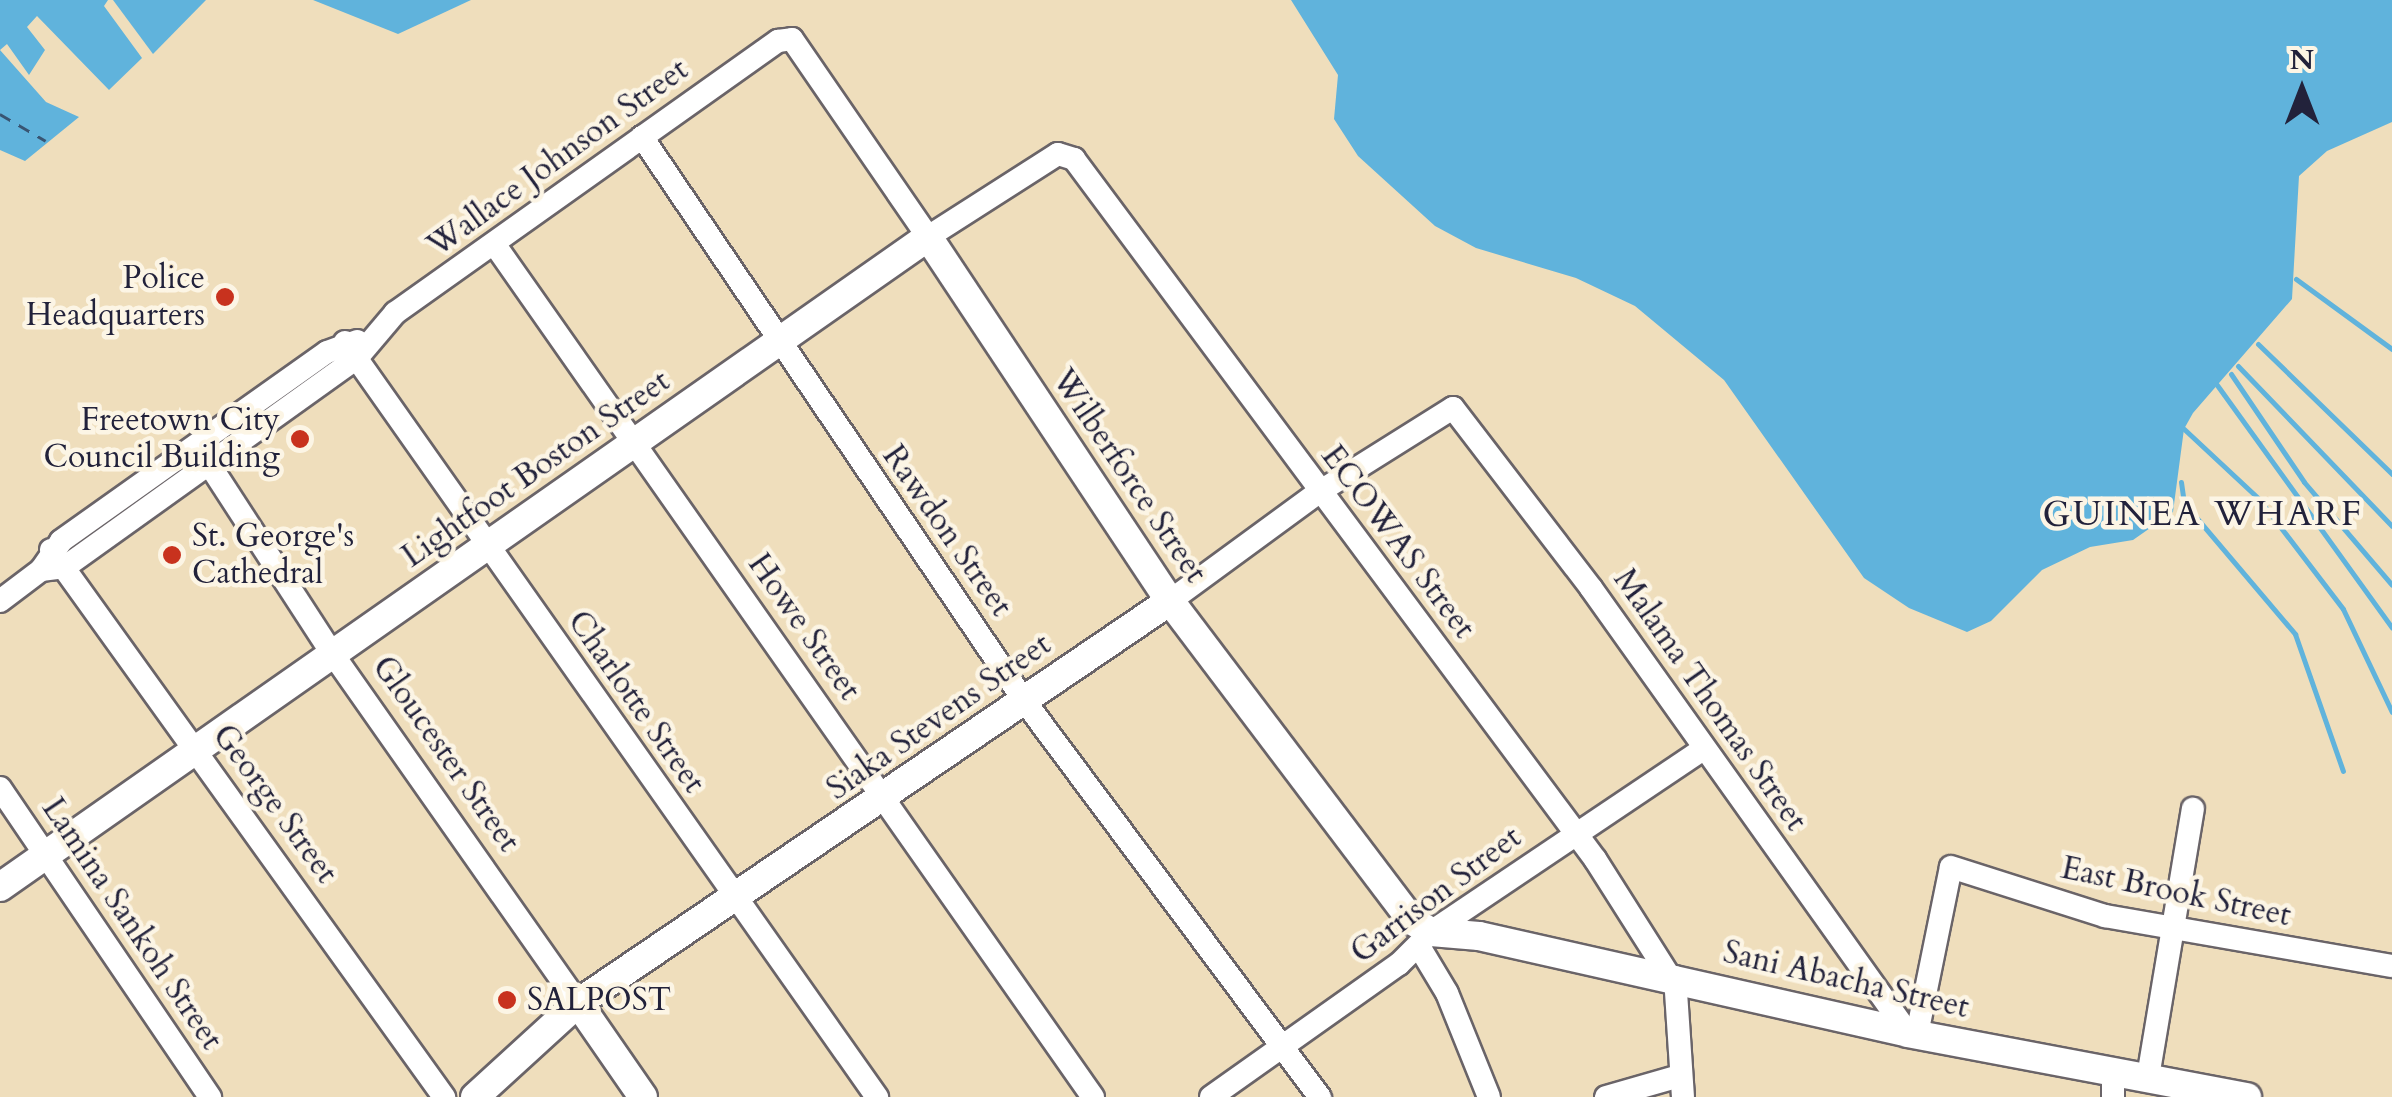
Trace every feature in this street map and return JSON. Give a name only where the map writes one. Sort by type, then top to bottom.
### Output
[{"type":"main road","name":"Lightfoot Boston Street","points":[[0,888],[199,754],[332,653],[488,548],[928,237]]},
{"type":"main road","name":"Wilberforce Street","points":[[928,237],[1170,600],[1396,906],[1426,940]]},
{"type":"main road","name":"Siaka Stevens Street","points":[[475,1097],[578,1003],[884,799],[1170,600]]},
{"type":"main road","name":"Sani Abacha Street","points":[[1426,940],[1672,976],[2113,1084],[2148,1077],[2247,1097]]},
{"type":"main road","name":"Gloucester Street","points":[[578,1003],[643,1097]]},
{"type":"street","name":"Wallace Johnson Street","points":[[0,601],[778,40],[792,39]]},
{"type":"street","name":"Wilberforce Street","points":[[792,39],[928,237]]},
{"type":"street","name":"Rawdon Street","points":[[642,137],[778,344],[1023,699],[1320,1097]]},
{"type":"street","name":"Lightfoot Boston Street","points":[[928,237],[1028,171],[1068,154]]},
{"type":"street","name":"ECOWAS Street","points":[[1068,154],[1576,832],[1672,976]]},
{"type":"street","name":"Howe Street","points":[[495,245],[1092,1097]]},
{"type":"street","name":"Charlotte Street","points":[[357,346],[488,548],[732,898],[877,1097]]},
{"type":"street","name":"Siaka Stevens Street","points":[[1170,600],[1319,492],[1453,408]]},
{"type":"street","name":"Malama Thomas Street","points":[[1453,408],[1591,588],[1702,749],[1912,1034]]},
{"type":"street","name":"Gloucester Street","points":[[204,455],[332,653],[578,1003]]},
{"type":"street","name":"George Street","points":[[52,562],[199,754],[444,1097]]},
{"type":"street","name":"Garrison Street","points":[[1211,1097],[1576,832],[1702,749]]},
{"type":"street","name":"Lamina Sankoh Street","points":[[0,788],[210,1097]]},
{"type":"street","points":[[2148,1077],[2176,932],[2194,809]]},
{"type":"street","name":"East Brook Street","points":[[1912,1034],[1951,866],[2176,932],[2392,966]]},
{"type":"street","points":[[1426,940],[1489,1097]]},
{"type":"street","points":[[1606,1097],[1681,1086],[1672,976]]},
{"type":"water","points":[[0,0],[108,0],[104,6],[142,58],[109,90],[37,16],[27,27],[45,50],[29,75],[7,44],[0,50]]},
{"type":"water","points":[[113,0],[206,0],[153,54]]},
{"type":"water","points":[[313,0],[471,0],[398,34]]},
{"type":"water","points":[[1291,0],[2392,0],[2392,122],[2327,151],[2299,176],[2292,299],[2193,413],[2184,429],[2173,512],[2133,540],[2090,547],[2042,570],[1991,621],[1967,632],[1909,608],[1864,578],[1724,380],[1635,306],[1576,278],[1476,248],[1435,226],[1358,156],[1334,119],[1338,75]]},
{"type":"water","points":[[0,50],[46,102],[79,117],[25,161],[0,150]]},
{"type":"waterway","points":[[2296,279],[2392,349]]},
{"type":"waterway","points":[[2258,344],[2392,474]]},
{"type":"waterway","points":[[2238,366],[2392,526]]},
{"type":"waterway","points":[[2231,374],[2304,482],[2392,585]]},
{"type":"waterway","points":[[2217,385],[2392,628]]},
{"type":"waterway","points":[[2184,429],[2259,499],[2343,609],[2392,712]]},
{"type":"waterway","points":[[2181,482],[2184,503],[2295,634],[2343,771]]},
{"type":"ferry route","points":[[0,114],[46,141]]},
{"type":"place","name":"Police Headquarters","points":[[225,297]]},
{"type":"place","name":"Freetown City Council Building","points":[[300,439]]},
{"type":"place","name":"St. George's Cathedral","points":[[172,555]]},
{"type":"place","name":"SALPOST","points":[[507,1000]]},
{"type":"district","name":"GUINEA WHARF","points":[[2203,514]]}]
